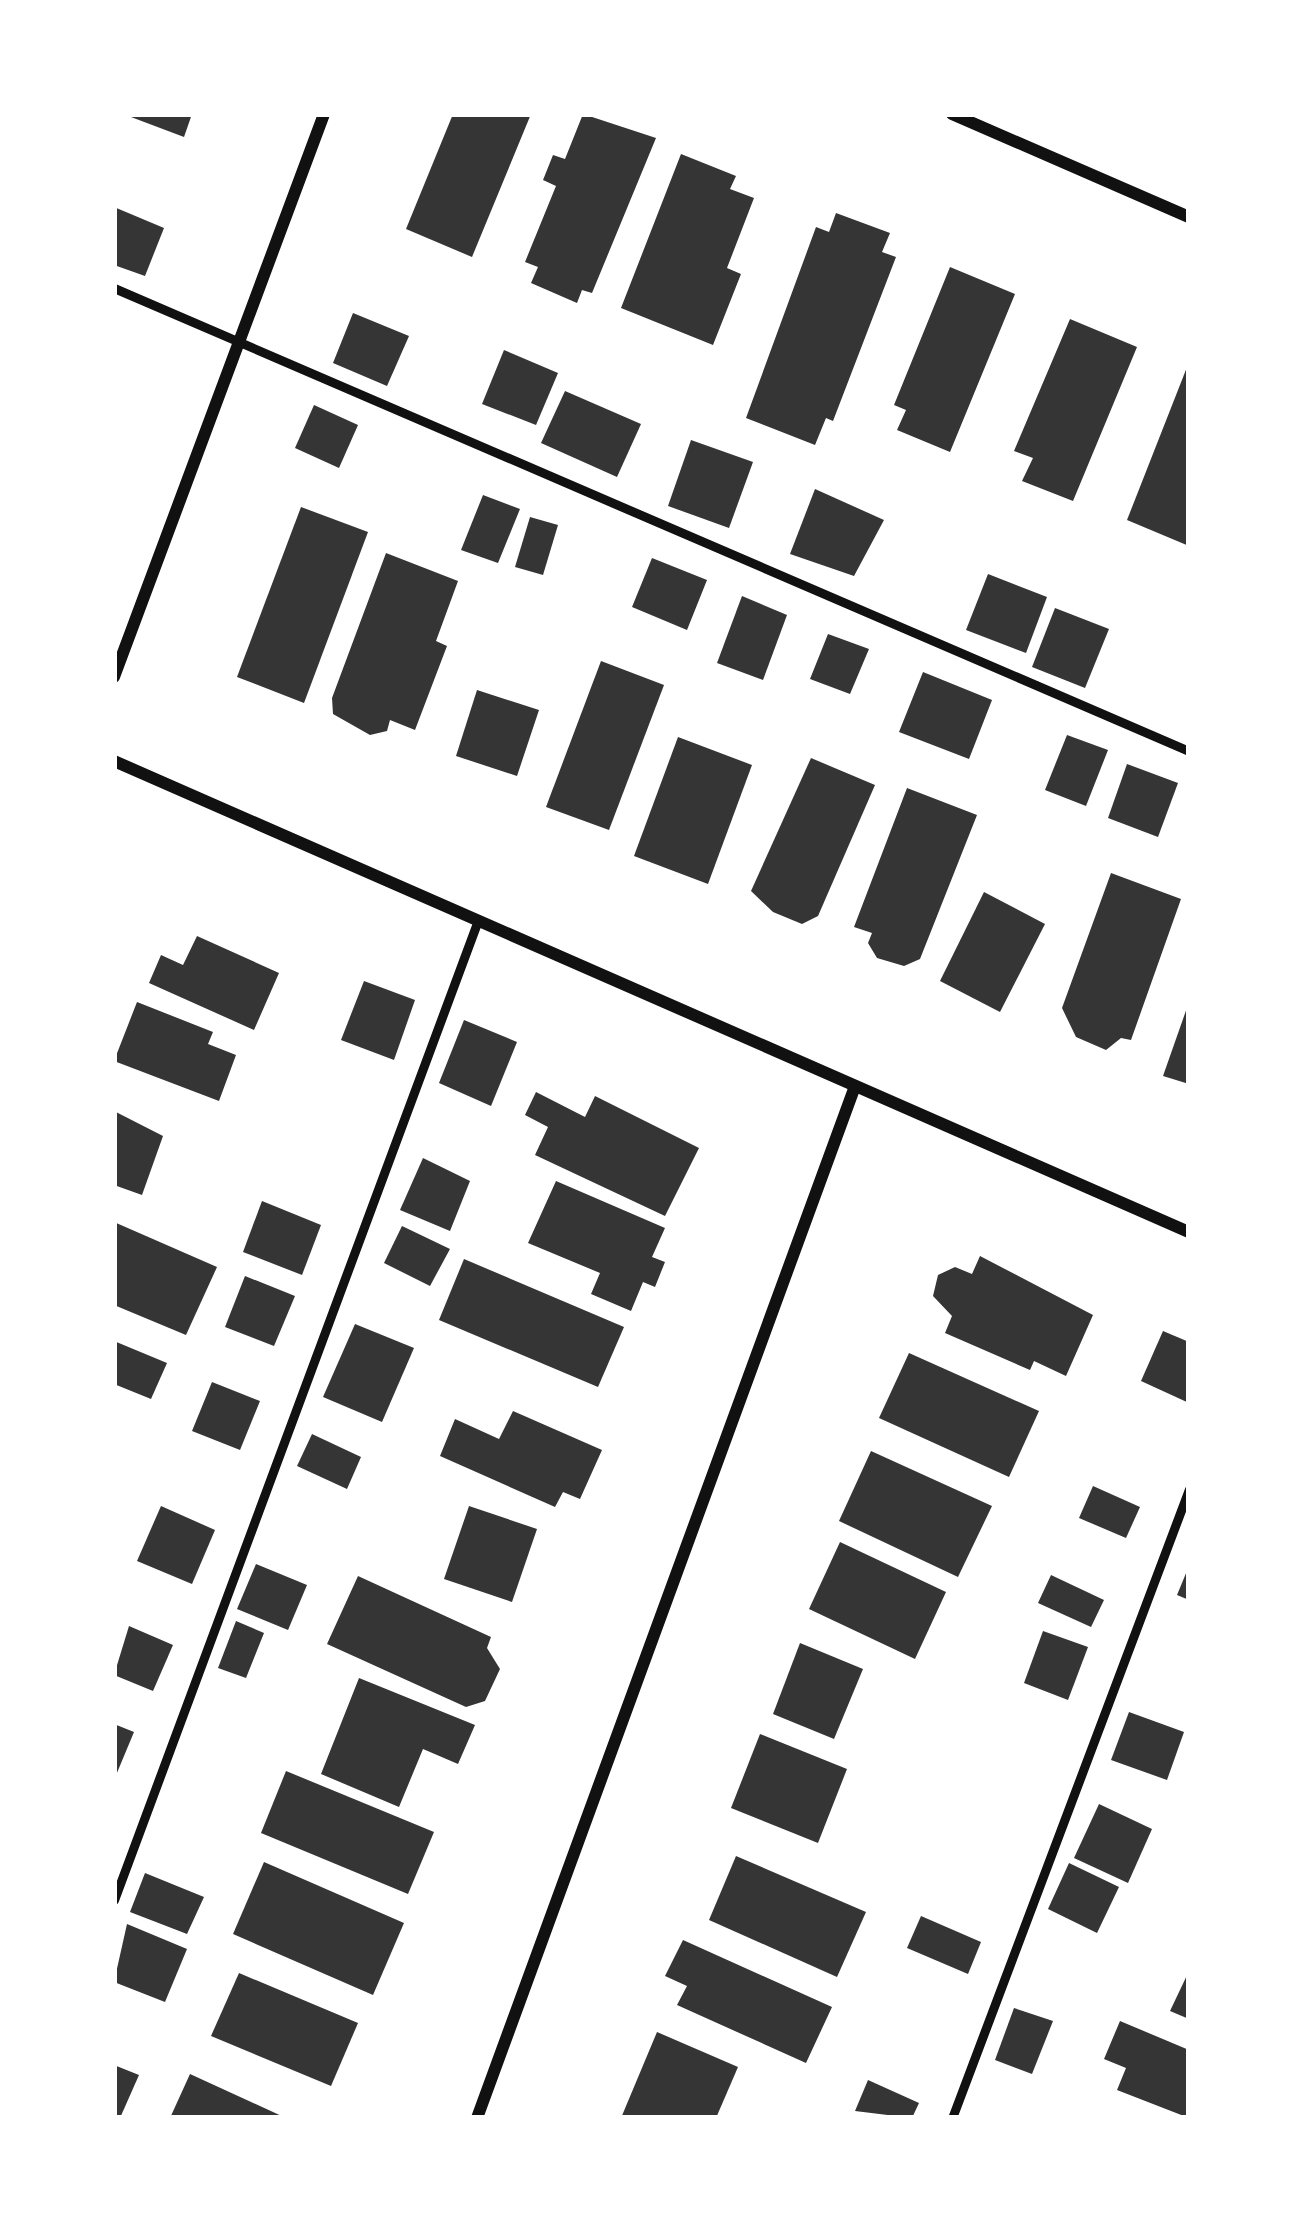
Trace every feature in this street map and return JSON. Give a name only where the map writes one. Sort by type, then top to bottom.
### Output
[{"type":"street","points":[[114,677],[324,114]]},
{"type":"street","points":[[952,114],[1189,217]]},
{"type":"street","points":[[114,761],[1189,1232]]},
{"type":"street","points":[[477,2118],[856,1086]]},
{"type":"lane","points":[[114,288],[1189,752]]},
{"type":"lane","points":[[114,1900],[478,920]]},
{"type":"lane","points":[[952,2118],[1189,1489]]},
{"type":"building","points":[[123,114],[192,114],[184,137]]},
{"type":"building","points":[[453,114],[531,114],[472,257],[406,229]]},
{"type":"building","points":[[583,114],[656,138],[592,293],[582,290],[577,303],[531,283],[538,267],[525,262],[556,186],[543,180],[553,155],[565,159]]},
{"type":"building","points":[[681,154],[736,176],[730,189],[754,198],[727,268],[741,274],[713,345],[621,308]]},
{"type":"building","points":[[114,207],[164,228],[145,276],[114,265]]},
{"type":"building","points":[[836,213],[890,233],[882,252],[896,257],[833,421],[826,418],[815,445],[746,418],[816,227],[829,232]]},
{"type":"building","points":[[950,267],[1015,294],[950,452],[897,430],[906,410],[894,405]]},
{"type":"building","points":[[353,313],[409,336],[387,386],[333,363]]},
{"type":"building","points":[[1070,319],[1137,347],[1073,501],[1022,481],[1033,458],[1014,451]]},
{"type":"building","points":[[504,350],[558,373],[536,425],[482,404]]},
{"type":"building","points":[[1189,362],[1189,546],[1127,520]]},
{"type":"building","points":[[565,391],[641,424],[617,477],[541,443]]},
{"type":"building","points":[[314,405],[358,425],[339,468],[295,448]]},
{"type":"building","points":[[691,440],[753,462],[729,528],[668,506]]},
{"type":"building","points":[[815,489],[884,520],[854,576],[790,554]]},
{"type":"building","points":[[483,495],[520,509],[498,563],[461,550]]},
{"type":"building","points":[[301,507],[368,532],[304,703],[237,677]]},
{"type":"building","points":[[530,517],[558,525],[543,575],[515,567]]},
{"type":"building","points":[[386,553],[458,581],[436,641],[447,646],[415,730],[390,720],[387,731],[370,735],[333,714],[332,698]]},
{"type":"building","points":[[652,558],[707,580],[687,630],[632,607]]},
{"type":"building","points":[[988,574],[1047,597],[1026,653],[966,630]]},
{"type":"building","points":[[742,596],[787,615],[763,680],[717,663]]},
{"type":"building","points":[[1055,608],[1109,629],[1085,688],[1032,667]]},
{"type":"building","points":[[828,634],[869,649],[850,694],[810,679]]},
{"type":"building","points":[[601,661],[664,685],[609,830],[546,807]]},
{"type":"building","points":[[923,672],[992,700],[969,759],[899,732]]},
{"type":"building","points":[[477,690],[539,710],[517,776],[456,756]]},
{"type":"building","points":[[1067,735],[1108,750],[1086,806],[1045,790]]},
{"type":"building","points":[[678,737],[752,765],[708,884],[634,856]]},
{"type":"building","points":[[811,758],[875,785],[818,916],[802,924],[773,912],[751,891]]},
{"type":"building","points":[[1127,764],[1178,783],[1158,837],[1108,818]]},
{"type":"building","points":[[907,788],[977,815],[920,959],[904,966],[877,958],[868,943],[872,933],[854,927]]},
{"type":"building","points":[[1111,873],[1181,899],[1131,1040],[1121,1038],[1106,1050],[1076,1037],[1062,1008]]},
{"type":"building","points":[[984,892],[1045,924],[1000,1012],[940,981]]},
{"type":"building","points":[[197,936],[279,973],[254,1030],[149,983],[161,955],[183,965]]},
{"type":"building","points":[[364,981],[415,1000],[394,1060],[341,1040]]},
{"type":"building","points":[[137,1002],[213,1032],[208,1044],[236,1055],[219,1101],[114,1061]]},
{"type":"building","points":[[1189,1002],[1189,1084],[1163,1076]]},
{"type":"building","points":[[464,1020],[517,1042],[491,1106],[439,1083]]},
{"type":"building","points":[[536,1092],[585,1117],[595,1096],[699,1148],[665,1216],[535,1155],[548,1127],[525,1115]]},
{"type":"building","points":[[114,1111],[163,1136],[142,1195],[114,1185]]},
{"type":"building","points":[[423,1158],[470,1181],[450,1231],[400,1210]]},
{"type":"building","points":[[556,1181],[665,1228],[652,1257],[665,1262],[655,1287],[643,1282],[631,1311],[591,1294],[600,1273],[528,1243]]},
{"type":"building","points":[[262,1201],[321,1225],[302,1275],[243,1252]]},
{"type":"building","points":[[114,1222],[217,1267],[186,1335],[114,1305]]},
{"type":"building","points":[[402,1226],[450,1249],[430,1286],[384,1263]]},
{"type":"building","points":[[980,1256],[1093,1315],[1066,1376],[1034,1361],[1030,1370],[945,1333],[952,1316],[933,1296],[938,1275],[955,1267],[972,1274]]},
{"type":"building","points":[[464,1259],[624,1327],[598,1387],[439,1320]]},
{"type":"building","points":[[245,1276],[295,1296],[274,1346],[225,1327]]},
{"type":"building","points":[[355,1324],[414,1348],[382,1422],[323,1397]]},
{"type":"building","points":[[1163,1331],[1189,1342],[1189,1403],[1141,1381]]},
{"type":"building","points":[[114,1341],[167,1363],[151,1399],[114,1384]]},
{"type":"building","points":[[909,1353],[1039,1411],[1009,1477],[879,1418]]},
{"type":"building","points":[[212,1382],[260,1401],[240,1450],[192,1431]]},
{"type":"building","points":[[513,1411],[602,1450],[580,1499],[563,1492],[555,1507],[440,1456],[455,1419],[499,1439]]},
{"type":"building","points":[[312,1434],[361,1457],[347,1489],[297,1466]]},
{"type":"building","points":[[871,1451],[992,1506],[958,1577],[839,1521]]},
{"type":"building","points":[[1093,1486],[1140,1507],[1126,1538],[1079,1518]]},
{"type":"building","points":[[161,1506],[215,1530],[192,1584],[137,1561]]},
{"type":"building","points":[[469,1506],[537,1529],[512,1602],[444,1579]]},
{"type":"building","points":[[840,1542],[946,1592],[915,1659],[809,1609]]},
{"type":"building","points":[[256,1564],[307,1585],[288,1630],[237,1609]]},
{"type":"building","points":[[1189,1566],[1189,1600],[1177,1595]]},
{"type":"building","points":[[1051,1575],[1104,1600],[1091,1627],[1038,1603]]},
{"type":"building","points":[[358,1576],[491,1637],[487,1648],[500,1669],[485,1701],[466,1707],[327,1644]]},
{"type":"building","points":[[236,1621],[264,1633],[246,1678],[218,1668]]},
{"type":"building","points":[[129,1626],[173,1645],[153,1691],[114,1675]]},
{"type":"building","points":[[1043,1631],[1088,1647],[1068,1700],[1024,1683]]},
{"type":"building","points":[[800,1643],[863,1669],[834,1739],[773,1714]]},
{"type":"building","points":[[359,1678],[475,1725],[458,1764],[423,1749],[399,1807],[321,1774]]},
{"type":"building","points":[[1129,1712],[1184,1732],[1167,1780],[1111,1760]]},
{"type":"building","points":[[114,1724],[134,1732],[114,1780]]},
{"type":"building","points":[[760,1734],[847,1769],[818,1843],[731,1808]]},
{"type":"building","points":[[286,1771],[434,1832],[408,1894],[261,1833]]},
{"type":"building","points":[[1099,1804],[1152,1829],[1128,1883],[1074,1858]]},
{"type":"building","points":[[736,1856],[866,1912],[837,1977],[709,1920]]},
{"type":"building","points":[[264,1862],[404,1923],[373,1995],[233,1934]]},
{"type":"building","points":[[1069,1863],[1119,1887],[1097,1933],[1048,1909]]},
{"type":"building","points":[[145,1873],[204,1897],[187,1934],[130,1912]]},
{"type":"building","points":[[921,1916],[981,1942],[968,1974],[907,1948]]},
{"type":"building","points":[[127,1924],[187,1949],[165,2002],[114,1982]]},
{"type":"building","points":[[683,1940],[832,2007],[806,2063],[677,2005],[687,1986],[665,1976]]},
{"type":"building","points":[[1189,1971],[1189,2019],[1170,2011]]},
{"type":"building","points":[[239,1973],[358,2023],[331,2086],[211,2036]]},
{"type":"building","points":[[1014,2008],[1053,2021],[1032,2074],[995,2060]]},
{"type":"building","points":[[1120,2021],[1189,2050],[1189,2118],[1117,2090],[1126,2068],[1104,2059]]},
{"type":"building","points":[[657,2032],[738,2067],[716,2118],[621,2118]]},
{"type":"building","points":[[114,2065],[139,2075],[120,2118],[114,2118]]},
{"type":"building","points":[[190,2074],[286,2118],[170,2118]]},
{"type":"building","points":[[868,2080],[919,2103],[912,2118],[855,2111]]}]
